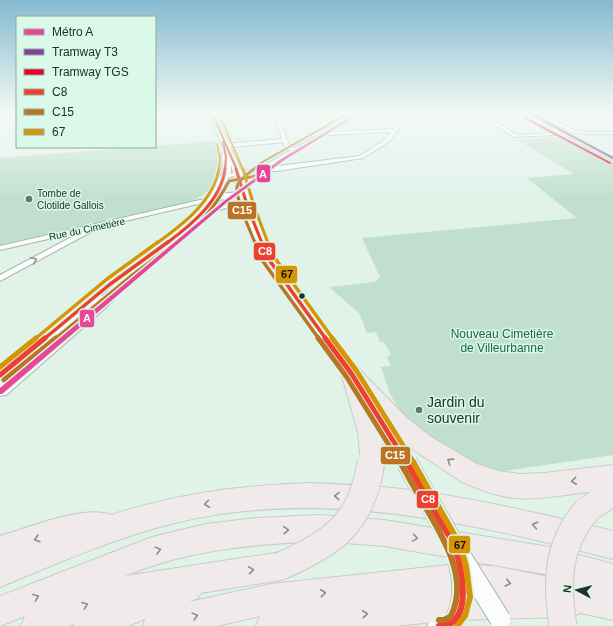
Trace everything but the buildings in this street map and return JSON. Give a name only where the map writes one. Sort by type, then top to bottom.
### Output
[{"type":"highway","points":[[36,626],[55,616],[126,590],[281,566],[307,555],[331,539],[352,520],[362,499],[370,476],[372,454],[369,432],[351,373]]},
{"type":"highway","points":[[351,373],[399,425],[423,444],[471,474],[498,483],[520,486],[544,485],[613,477]]},
{"type":"highway","points":[[563,626],[559,592],[561,559],[567,539],[586,510],[600,500],[613,494]]},
{"type":"highway","points":[[0,573],[116,526],[203,504],[255,498],[315,495],[382,498],[458,509],[538,525],[613,545]]},
{"type":"highway","points":[[0,550],[80,526],[116,526]]},
{"type":"highway","points":[[0,611],[152,551],[206,538],[256,531],[320,528],[384,533],[550,561],[609,595]]},
{"type":"highway","points":[[89,626],[222,575]]},
{"type":"highway","points":[[158,626],[198,615],[271,599],[448,579],[494,580],[609,595]]},
{"type":"highway","points":[[271,626],[325,618],[453,605],[609,595]]},
{"type":"main road","points":[[224,142],[238,174],[267,257],[351,373],[407,463],[454,547],[501,623]]},
{"type":"main road","points":[[0,390],[97,308],[161,247],[203,212],[213,199],[227,171],[225,146]]},
{"type":"main road","points":[[213,199],[245,197]]},
{"type":"main road","points":[[203,212],[224,205],[238,205],[245,197]]},
{"type":"main road","points":[[0,375],[126,272],[161,247]]},
{"type":"main road","points":[[447,624],[460,613],[464,597],[460,567],[454,547]]},
{"type":"street","points":[[225,146],[263,142]]},
{"type":"street","points":[[286,142],[288,148],[296,150]]},
{"type":"street","points":[[245,197],[262,169],[310,142]]},
{"type":"street","points":[[225,176],[262,169],[288,168],[361,157],[384,142]]},
{"type":"street","points":[[273,163],[288,168]]},
{"type":"street","name":"Rue du Cimetière","points":[[0,248],[102,226],[213,199]]},
{"type":"street","name":"Rue du Cimetière","points":[[173,209],[192,208],[203,212]]},
{"type":"street","points":[[0,278],[102,226]]},
{"type":"green space","points":[[215,142],[220,159],[216,179],[203,195],[197,199],[184,203],[0,245],[0,158],[126,148],[156,148],[156,146]]},
{"type":"green space","name":"Nouveau Cimetière de Villeurbanne","points":[[521,142],[581,142],[613,159],[613,455],[504,471],[474,465],[425,434],[403,415],[391,396],[381,367],[391,366],[387,357],[391,354],[384,342],[380,342],[376,332],[367,333],[359,313],[329,287],[375,282],[380,277],[362,238],[577,218],[527,178],[574,174]]},
{"type":"metro line","name":"A","points":[[0,392],[225,202],[282,160],[312,142]]},
{"type":"tram line","name":"TGS","points":[[571,142],[610,163]]},
{"type":"tram line","name":"T3","points":[[584,142],[613,158]]},
{"type":"transit line","name":"C8","points":[[0,375],[109,285],[194,221],[213,199],[223,179],[226,165],[223,142]]},
{"type":"transit line","name":"C8","points":[[225,142],[238,173],[248,208],[267,257],[351,373],[407,463],[455,547],[460,567],[464,597],[460,613],[455,620],[446,626],[439,626]]},
{"type":"transit line","name":"67","points":[[232,142],[244,171],[254,206],[272,254],[356,370],[412,460],[460,545],[466,566],[470,597],[465,616],[457,626]]},
{"type":"transit line","name":"C15","points":[[297,142],[259,164],[238,183],[236,188],[242,210],[262,260],[346,376],[402,466],[449,549],[454,568],[458,597],[451,616],[444,620],[439,620]]},
{"type":"transit line","name":"67","points":[[0,367],[107,279],[180,226],[200,206],[212,189],[219,171],[220,158],[217,144]]},
{"type":"transit line","name":"C15","points":[[4,380],[130,277],[165,252],[202,221],[218,202],[229,181],[261,175]]},
{"type":"place","name":"Tombe de Clotilde Gallois","points":[[29,199]]},
{"type":"place","name":"Jardin du souvenir","points":[[419,410]]}]
